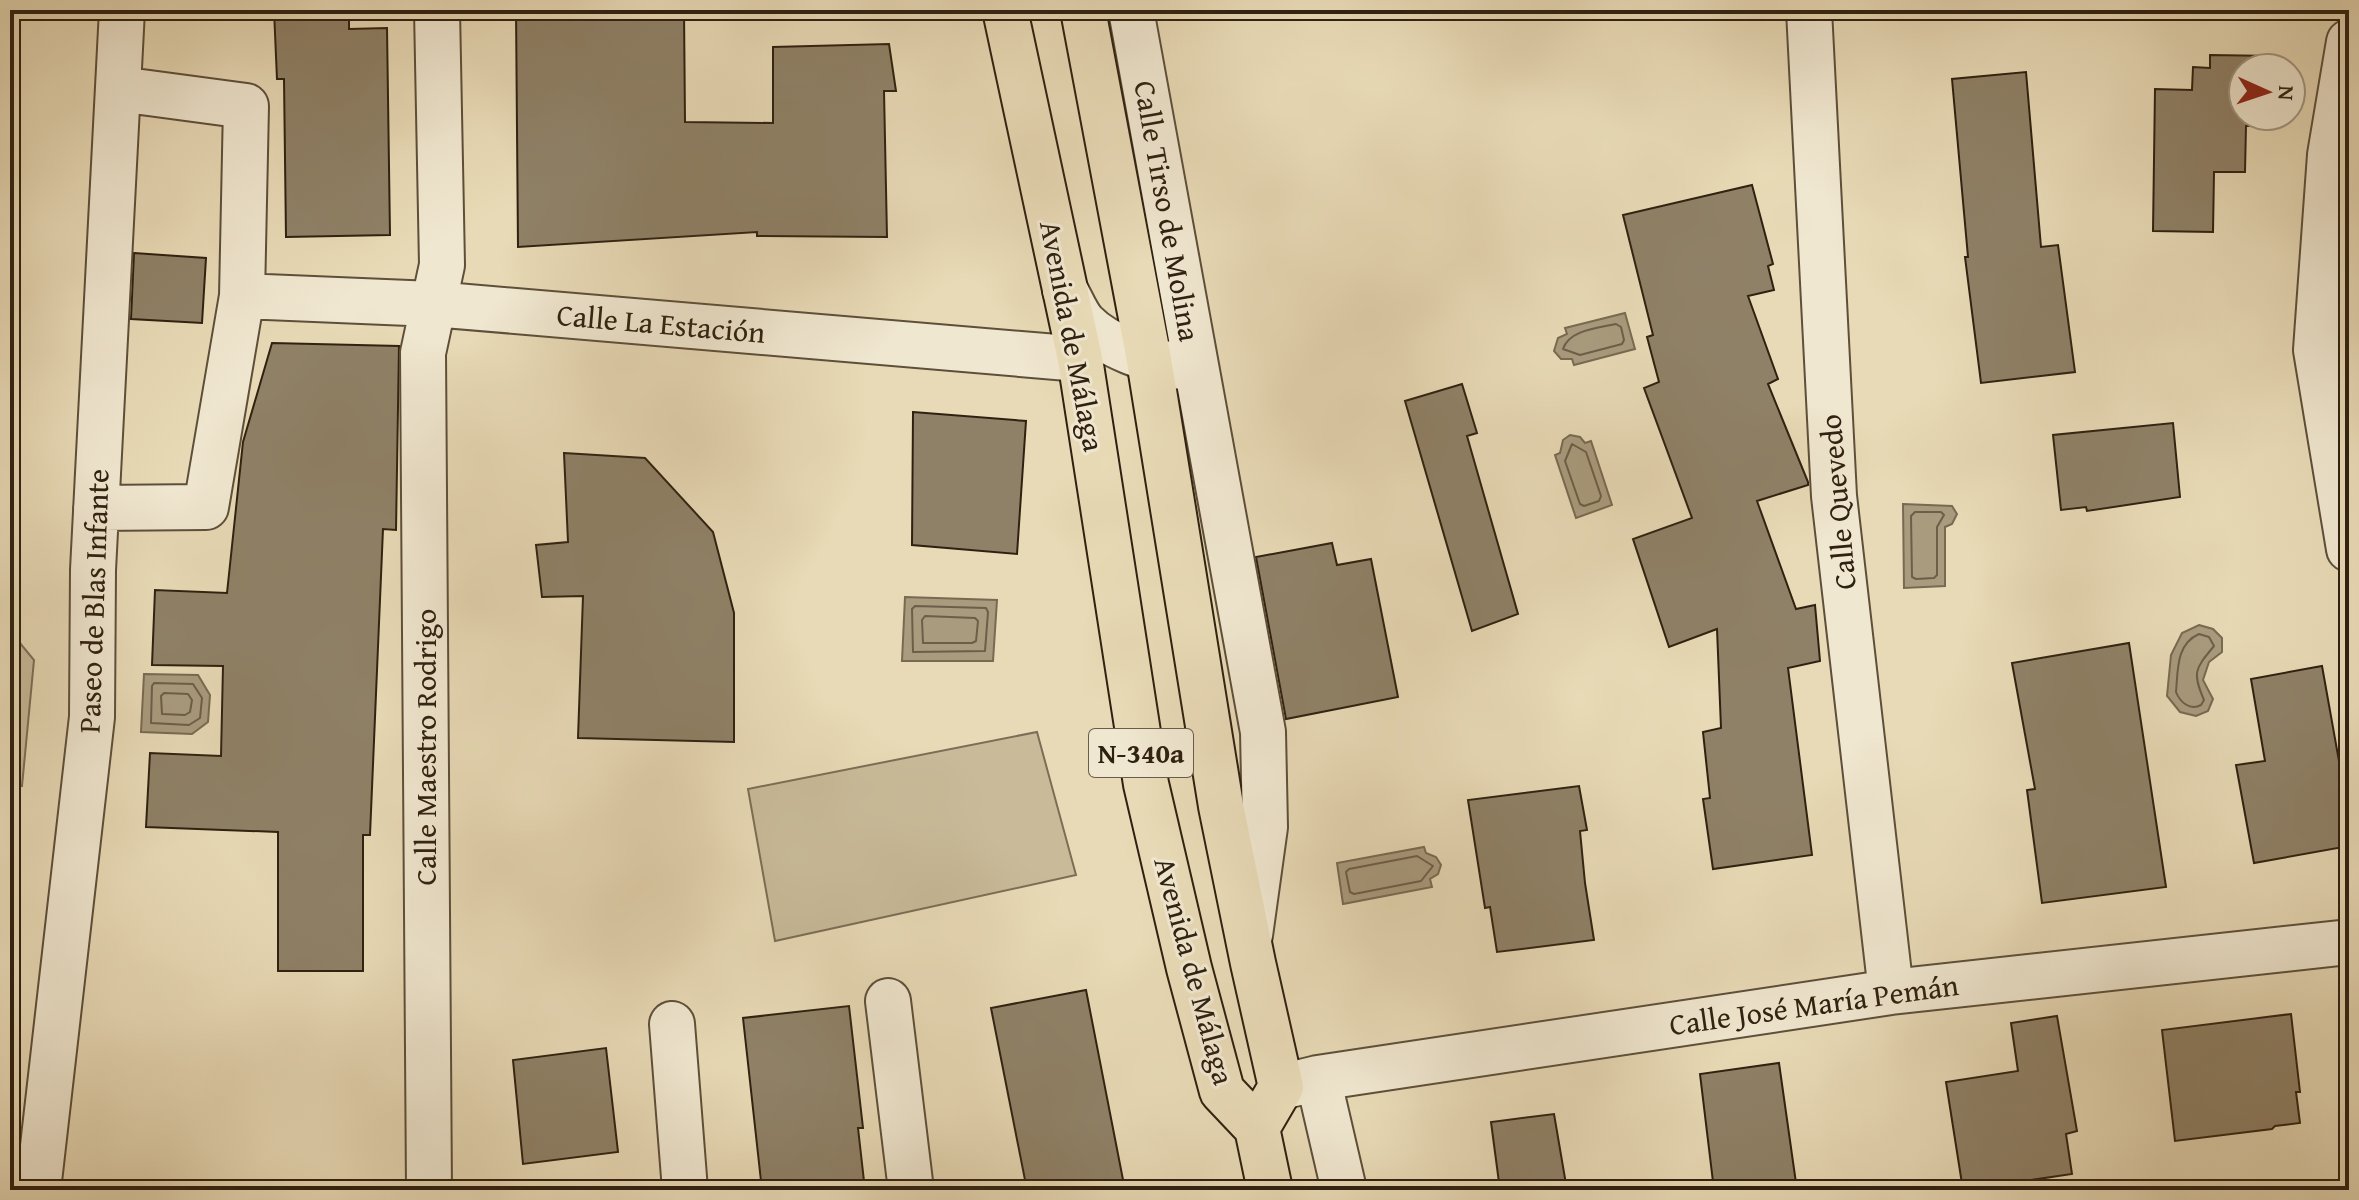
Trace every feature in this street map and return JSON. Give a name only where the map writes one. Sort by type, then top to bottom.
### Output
[{"type":"main road","name":"Avenida de Málaga","points":[[1005,10],[1080,359],[1150,799],[1189,968],[1222,1091],[1257,1128],[1299,1082],[1249,943],[1221,806],[1149,360],[1083,10]]},
{"type":"main road","points":[[1257,1128],[1270,1190]]},
{"type":"street","name":"Paseo de Blas Infante","points":[[38,1190],[92,717],[93,570],[122,10]]},
{"type":"street","name":"Calle Maestro Rodrigo","points":[[429,1190],[423,353],[442,265],[437,10]]},
{"type":"street","points":[[1101,10],[1143,83]]},
{"type":"street","name":"Calle Tirso de Molina","points":[[1131,10],[1263,732],[1265,827],[1249,943]]},
{"type":"street","name":"Calle Quevedo","points":[[1809,10],[1834,496],[1891,992]]},
{"type":"street","points":[[2349,42],[2316,350],[2349,549]]},
{"type":"street","points":[[96,508],[206,507],[242,296],[246,106],[119,89]]},
{"type":"street","points":[[1065,290],[1085,323],[1121,348],[1149,360],[1193,356]]},
{"type":"street","name":"Calle La Estación","points":[[242,296],[433,304],[1080,359]]},
{"type":"street","name":"Calle José María Pemán","points":[[1299,1082],[1891,992],[2349,942]]},
{"type":"street","points":[[888,1001],[911,1190]]},
{"type":"street","points":[[672,1024],[685,1190]]},
{"type":"street","points":[[1299,1082],[1344,1190]]},
{"type":"shaded area","points":[[10,631],[34,660],[22,786],[10,784]]},
{"type":"shaded area","points":[[1037,732],[1076,875],[775,941],[748,789]]},
{"type":"water","points":[[1625,313],[1635,349],[1574,365],[1572,359],[1561,359],[1554,351],[1558,338],[1567,334],[1565,328]]},
{"type":"water","points":[[1570,435],[1580,437],[1585,443],[1591,441],[1612,505],[1576,518],[1555,455],[1560,453],[1563,440]]},
{"type":"water","points":[[1903,504],[1952,506],[1957,514],[1952,524],[1945,527],[1945,586],[1904,588]]},
{"type":"water","points":[[905,597],[997,600],[993,661],[902,661]]},
{"type":"water","points":[[2199,625],[2213,629],[2222,638],[2222,652],[2209,662],[2203,680],[2213,699],[2208,711],[2196,716],[2180,712],[2167,696],[2171,655],[2182,633]]},
{"type":"water","points":[[144,674],[198,675],[210,695],[208,722],[192,734],[141,732]]},
{"type":"water","points":[[1424,847],[1426,853],[1436,857],[1441,865],[1438,874],[1430,879],[1432,887],[1343,904],[1337,863]]},
{"type":"building","points":[[274,10],[349,10],[349,29],[387,28],[390,235],[286,237],[284,79],[277,79]]},
{"type":"building","points":[[516,10],[684,10],[685,122],[773,123],[773,47],[889,44],[896,91],[884,91],[887,237],[757,236],[757,232],[518,247]]},
{"type":"building","points":[[2210,55],[2227,55],[2227,132],[2246,132],[2245,172],[2214,172],[2213,232],[2153,231],[2155,89],[2192,90],[2193,67],[2210,68]]},
{"type":"building","points":[[2026,72],[2041,247],[2058,245],[2075,372],[1981,383],[1965,257],[1968,257],[1952,79]]},
{"type":"building","points":[[1752,185],[1773,264],[1768,266],[1774,290],[1748,296],[1778,379],[1768,384],[1808,482],[1808,485],[1757,501],[1796,609],[1815,605],[1820,661],[1788,668],[1812,855],[1713,869],[1703,799],[1710,798],[1703,732],[1721,728],[1717,629],[1669,647],[1633,539],[1692,518],[1644,388],[1659,382],[1647,337],[1653,335],[1623,215]]},
{"type":"building","points":[[134,253],[206,258],[202,323],[131,319]]},
{"type":"building","points":[[272,343],[399,346],[396,530],[383,529],[370,835],[363,835],[363,971],[278,971],[278,832],[146,827],[150,753],[221,756],[223,666],[152,665],[155,590],[227,593],[243,442]]},
{"type":"building","points":[[1462,384],[1477,433],[1467,436],[1518,614],[1472,631],[1405,401]]},
{"type":"building","points":[[913,412],[1026,421],[1017,554],[912,545]]},
{"type":"building","points":[[2173,423],[2180,497],[2087,511],[2086,507],[2061,510],[2053,435]]},
{"type":"building","points":[[564,453],[645,458],[713,532],[734,613],[734,742],[578,738],[583,596],[542,597],[536,545],[568,542]]},
{"type":"building","points":[[1332,543],[1337,565],[1371,559],[1398,697],[1286,719],[1256,557]]},
{"type":"building","points":[[2129,643],[2166,887],[2042,903],[2027,790],[2035,789],[2012,663]]},
{"type":"building","points":[[2322,666],[2349,817],[2349,846],[2254,863],[2236,765],[2265,761],[2251,679]]},
{"type":"building","points":[[1579,786],[1587,830],[1580,831],[1594,940],[1497,952],[1490,907],[1485,908],[1468,800]]},
{"type":"building","points":[[1086,990],[1125,1190],[1027,1190],[991,1008]]},
{"type":"building","points":[[849,1006],[863,1128],[858,1128],[865,1190],[762,1190],[743,1018]]},
{"type":"building","points":[[2291,1014],[2300,1092],[2296,1092],[2300,1123],[2175,1141],[2162,1030]]},
{"type":"building","points":[[2057,1016],[2077,1131],[2066,1134],[2072,1174],[1963,1190],[1946,1082],[2018,1071],[2011,1023]]},
{"type":"building","points":[[606,1048],[618,1152],[523,1164],[513,1060]]},
{"type":"building","points":[[1779,1063],[1797,1190],[1714,1190],[1700,1074]]},
{"type":"building","points":[[1554,1114],[1567,1190],[1500,1190],[1491,1122]]}]
